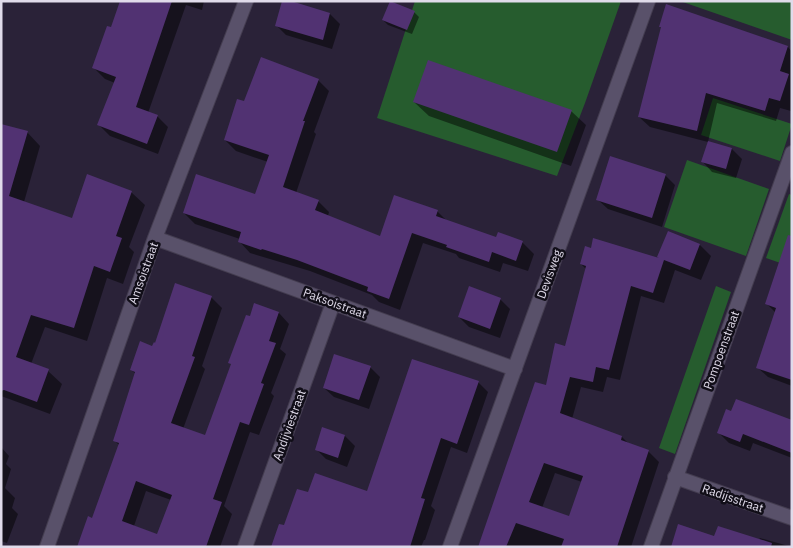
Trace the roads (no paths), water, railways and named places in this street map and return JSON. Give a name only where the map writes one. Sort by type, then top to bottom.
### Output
[{"type":"street","name":"Amsoistraat","points":[[46,547],[155,238],[246,1]]},
{"type":"street","name":"Devisweg","points":[[450,547],[648,1]]},
{"type":"street","name":"Pompoenstraat","points":[[651,547],[792,152]]},
{"type":"street","name":"Paksoistraat","points":[[155,238],[515,370]]},
{"type":"street","name":"Andijviestraat","points":[[246,547],[333,303]]},
{"type":"street","name":"Radijsstraat","points":[[675,478],[792,518]]}]
